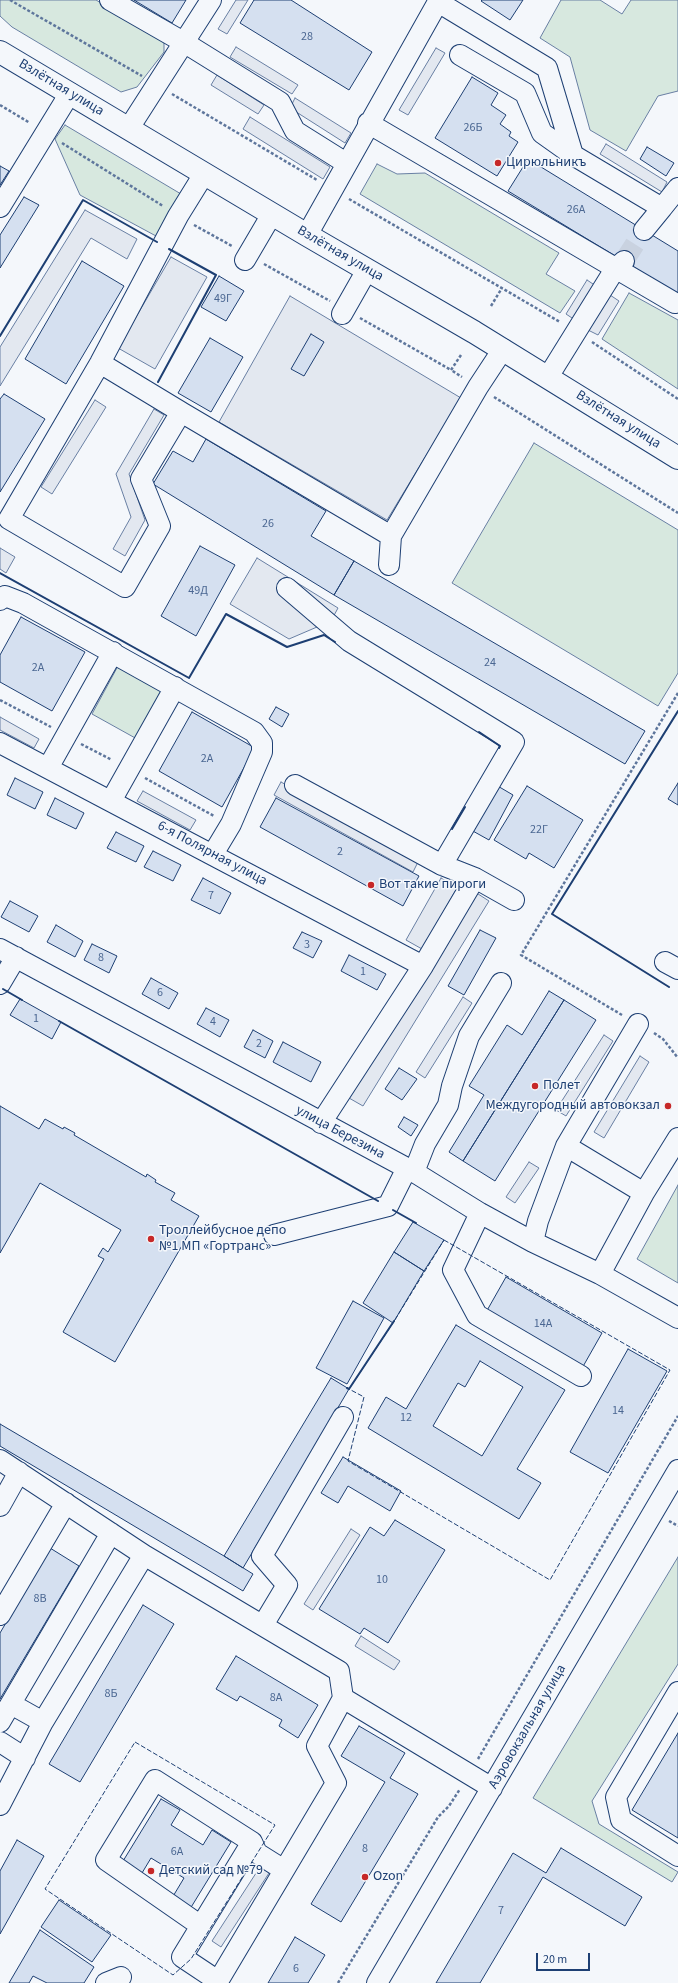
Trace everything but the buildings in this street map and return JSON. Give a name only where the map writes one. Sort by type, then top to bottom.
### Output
[{"type":"main road","name":"Взлётная улица","points":[[0,52],[307,235],[503,349],[678,458]]},
{"type":"street","points":[[110,0],[185,43],[280,102],[295,131],[346,163]]},
{"type":"street","points":[[129,128],[185,43],[211,0]]},
{"type":"street","points":[[307,235],[368,123],[438,1],[548,68],[573,154]]},
{"type":"street","points":[[460,55],[525,93],[542,133],[573,154],[662,208]]},
{"type":"street","points":[[1,202],[70,93]]},
{"type":"street","points":[[368,123],[620,265],[675,303]]},
{"type":"street","points":[[181,412],[141,479],[160,526],[125,588],[9,519],[100,363],[178,216],[204,174]]},
{"type":"street","points":[[644,230],[678,188]]},
{"type":"street","points":[[246,257],[272,214]]},
{"type":"street","points":[[548,377],[620,265]]},
{"type":"street","points":[[343,312],[368,270]]},
{"type":"street","points":[[389,565],[390,536],[478,387],[503,349]]},
{"type":"street","points":[[100,363],[390,536]]},
{"type":"street","points":[[287,588],[349,641],[514,742],[442,865]]},
{"type":"street","points":[[0,600],[4,596],[23,603],[57,629],[113,652],[175,688],[227,724],[254,732],[262,744],[262,752],[230,824],[213,854]]},
{"type":"street","points":[[48,768],[113,652]]},
{"type":"street","points":[[111,801],[175,688]]},
{"type":"street","name":"6-я Полярная улица","points":[[0,743],[423,966]]},
{"type":"street","points":[[295,785],[442,865],[475,878],[514,900]]},
{"type":"street","points":[[321,1123],[423,966],[475,878]]},
{"type":"street","points":[[0,984],[8,953]]},
{"type":"street","name":"улица Березина","points":[[8,953],[410,1170],[480,1213],[533,1242],[600,1274],[678,1318]]},
{"type":"street","points":[[274,1235],[388,1206],[448,1105],[452,1086],[469,1036],[502,983]]},
{"type":"street","points":[[533,1242],[538,1221],[566,1146],[638,1024]]},
{"type":"street","points":[[566,1146],[644,1193]]},
{"type":"street","points":[[600,1274],[644,1193],[675,1149]]},
{"type":"street","points":[[480,1213],[453,1270],[477,1315],[581,1376]]},
{"type":"street","points":[[263,1625],[287,1585],[262,1556],[343,1417]]},
{"type":"street","points":[[0,1460],[144,1555],[339,1671],[343,1698],[317,1746],[336,1783],[218,1982],[182,1957],[252,1842]]},
{"type":"street","name":"Аэровокзальная улица","points":[[377,1983],[678,1470]]},
{"type":"street","points":[[0,1506],[20,1472]]},
{"type":"street","points":[[0,1615],[66,1503]]},
{"type":"street","points":[[0,1722],[111,1533]]},
{"type":"street","points":[[0,1805],[43,1722],[144,1555]]},
{"type":"street","points":[[678,1692],[616,1797],[621,1820],[678,1856]]},
{"type":"street","points":[[343,1698],[492,1788]]},
{"type":"street","points":[[11,1704],[43,1722]]},
{"type":"street","points":[[0,1742],[25,1758]]},
{"type":"street","points":[[201,1926],[106,1860],[155,1780],[252,1842],[257,1853],[284,1870]]},
{"type":"path","points":[[0,105],[246,257],[343,312],[451,370],[678,513]]},
{"type":"path","points":[[491,306],[502,288]]},
{"type":"path","points":[[451,370],[461,355]]},
{"type":"path","points":[[678,693],[521,955],[663,1039],[678,1058]]},
{"type":"path","points":[[338,1983],[438,1818],[449,1806],[470,1774],[678,1416]]},
{"type":"shaded area","points":[[0,0],[96,0],[164,40],[164,52],[137,87],[121,92],[12,27],[0,16]]},
{"type":"shaded area","points":[[236,0],[248,0],[227,34],[218,29]]},
{"type":"shaded area","points":[[561,0],[600,0],[622,14],[631,0],[678,0],[678,91],[658,96],[626,151],[590,130],[570,57],[540,38]]},
{"type":"shaded area","points":[[236,47],[298,85],[292,94],[230,57]]},
{"type":"shaded area","points":[[436,48],[445,53],[408,115],[399,110]]},
{"type":"shaded area","points":[[217,75],[264,105],[258,114],[211,85]]},
{"type":"shaded area","points":[[295,98],[351,133],[345,143],[290,108]]},
{"type":"shaded area","points":[[250,117],[330,167],[323,179],[243,129]]},
{"type":"shaded area","points":[[65,125],[181,194],[156,236],[80,195],[55,139]]},
{"type":"shaded area","points":[[606,144],[667,182],[662,192],[600,154]]},
{"type":"shaded area","points":[[377,164],[397,174],[425,173],[559,253],[546,274],[575,291],[560,313],[360,194]]},
{"type":"shaded area","points":[[85,210],[137,239],[127,259],[91,238],[0,386],[0,347]]},
{"type":"shaded area","points":[[171,257],[207,277],[155,369],[118,348]]},
{"type":"shaded area","points":[[587,280],[596,286],[575,320],[566,314]]},
{"type":"shaded area","points":[[629,293],[678,320],[678,389],[602,339]]},
{"type":"shaded area","points":[[610,295],[619,301],[598,335],[588,330]]},
{"type":"shaded area","points":[[290,296],[461,398],[387,520],[219,422]]},
{"type":"shaded area","points":[[95,400],[106,407],[52,494],[41,487]]},
{"type":"shaded area","points":[[154,409],[164,415],[129,474],[145,520],[125,556],[113,549],[131,517],[116,474]]},
{"type":"shaded area","points":[[534,443],[678,530],[678,673],[658,706],[452,583]]},
{"type":"shaded area","points":[[0,548],[15,557],[6,573],[0,569]]},
{"type":"shaded area","points":[[257,558],[338,608],[331,621],[289,639],[230,604]]},
{"type":"shaded area","points":[[118,666],[164,691],[137,739],[92,714]]},
{"type":"shaded area","points":[[0,717],[39,739],[34,748],[0,730]]},
{"type":"shaded area","points":[[281,782],[419,860],[413,872],[274,795]]},
{"type":"shaded area","points":[[143,791],[196,820],[190,830],[137,801]]},
{"type":"shaded area","points":[[441,878],[457,888],[422,949],[406,940]]},
{"type":"shaded area","points":[[475,892],[489,901],[363,1106],[349,1098]]},
{"type":"shaded area","points":[[463,997],[472,1003],[425,1078],[416,1072]]},
{"type":"shaded area","points":[[604,1035],[613,1041],[566,1116],[556,1110]]},
{"type":"shaded area","points":[[640,1056],[649,1062],[604,1138],[594,1132]]},
{"type":"shaded area","points":[[529,1162],[539,1168],[515,1203],[506,1197]]},
{"type":"shaded area","points":[[678,1185],[678,1283],[637,1259]]},
{"type":"shaded area","points":[[351,1529],[360,1535],[313,1610],[304,1604]]},
{"type":"shaded area","points":[[678,1557],[678,1664],[592,1801],[599,1824],[678,1872],[672,1882],[533,1798]]},
{"type":"shaded area","points":[[361,1636],[400,1661],[394,1670],[355,1646]]},
{"type":"shaded area","points":[[260,1867],[269,1873],[221,1947],[212,1941]]},
{"type":"tunnel","points":[[624,261],[644,230]]},
{"type":"fence","points":[[444,1240],[670,1370],[550,1580],[348,1461],[364,1397],[349,1389],[393,1323],[444,1240]]},
{"type":"fence","points":[[135,1742],[275,1825],[191,1959],[173,1975],[45,1889],[135,1742]]},
{"type":"wall","points":[[0,336],[83,200],[157,242]]},
{"type":"wall","points":[[158,382],[216,275],[169,249]]},
{"type":"wall","points":[[0,573],[189,678],[226,614],[287,647],[324,635],[335,642]]},
{"type":"wall","points":[[669,987],[552,914],[678,711]]},
{"type":"wall","points":[[479,732],[500,746],[499,748]]},
{"type":"wall","points":[[452,829],[465,807]]},
{"type":"wall","points":[[3,989],[22,1000]]},
{"type":"wall","points":[[59,1021],[378,1201]]},
{"type":"wall","points":[[393,1210],[416,1223]]},
{"type":"wall","points":[[347,1388],[349,1389],[394,1321]]},
{"type":"place","name":"Цирюльникъ","points":[[498,163]]},
{"type":"place","name":"Вот такие пироги","points":[[371,885]]},
{"type":"place","name":"Полет","points":[[535,1086]]},
{"type":"place","name":"Междугородный автовокзал","points":[[668,1106]]},
{"type":"place","name":"Троллейбусное депо №1 МП «Гортранс»","points":[[151,1239]]},
{"type":"place","name":"Детский сад №79","points":[[151,1871]]},
{"type":"place","name":"Ozon","points":[[365,1877]]}]
